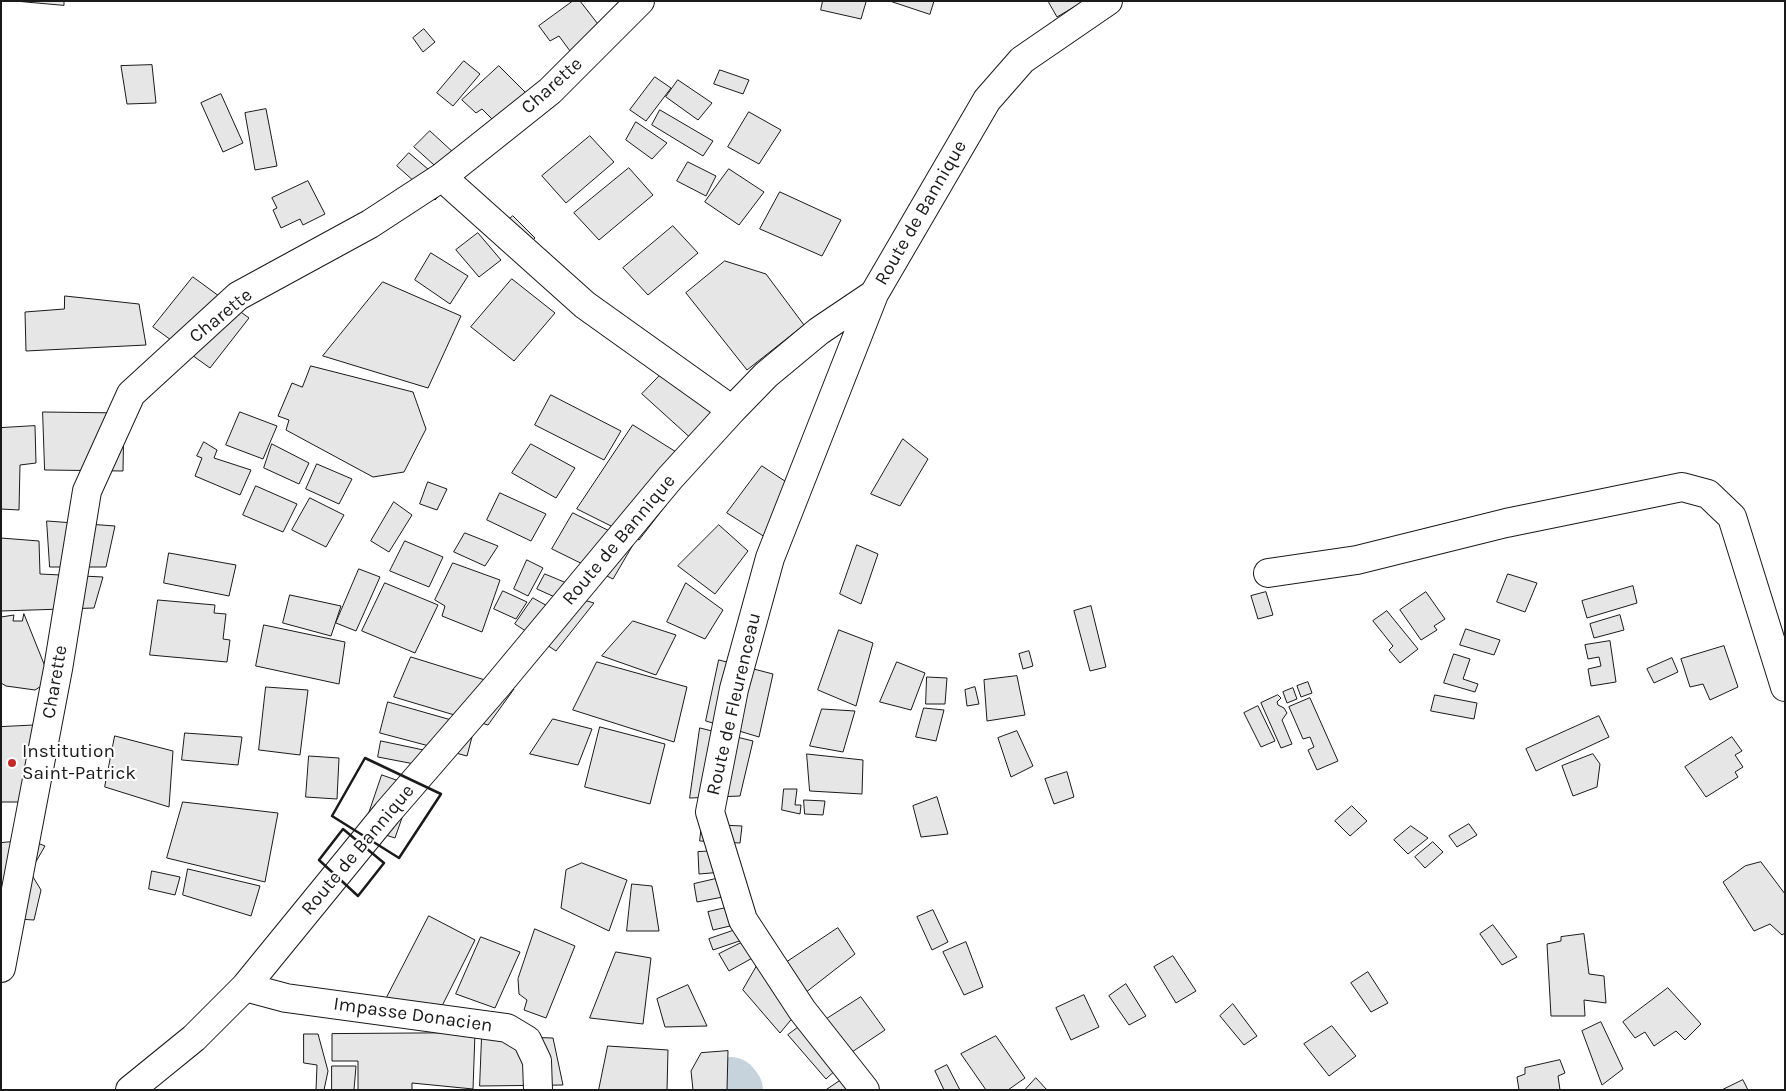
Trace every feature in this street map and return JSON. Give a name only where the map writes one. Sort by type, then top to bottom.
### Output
[{"type":"street","name":"Charette","points":[[1,968],[58,669],[86,491],[130,394],[238,296],[370,224],[442,177],[550,91],[640,1]]},
{"type":"street","name":"Route de Bannique","points":[[130,1090],[194,1038],[245,987],[387,813],[503,679],[670,478],[732,410],[766,375],[819,331],[874,294],[988,100],[1022,60],[1108,1]]},
{"type":"street","points":[[442,177],[585,305],[732,410]]},
{"type":"street","name":"Route de Fleurenceau","points":[[865,1090],[802,1010],[743,920],[710,812],[734,689],[770,558],[874,294]]},
{"type":"street","points":[[1268,573],[1357,560],[1506,523],[1682,487],[1708,494],[1732,517],[1785,687]]},
{"type":"street","name":"Impasse Donacien","points":[[245,987],[286,998],[507,1028],[528,1040],[537,1062],[538,1090]]},
{"type":"building","points":[[15,1],[64,1],[64,5]]},
{"type":"building","points":[[573,1],[580,1],[601,28],[570,51],[559,36],[550,41],[539,26]]},
{"type":"building","points":[[823,1],[866,2],[861,19],[821,10]]},
{"type":"building","points":[[890,1],[934,1],[930,14]]},
{"type":"building","points":[[1049,1],[1084,1],[1057,17]]},
{"type":"building","points":[[424,29],[435,42],[423,52],[413,38]]},
{"type":"building","points":[[464,61],[480,74],[453,106],[437,93]]},
{"type":"building","points":[[152,65],[156,103],[127,104],[121,66]]},
{"type":"building","points":[[499,66],[538,105],[501,128],[482,109],[476,113],[462,100]]},
{"type":"building","points":[[720,70],[749,80],[743,94],[714,84]]},
{"type":"building","points":[[655,77],[671,88],[646,121],[630,110]]},
{"type":"building","points":[[678,80],[712,103],[698,120],[666,97]]},
{"type":"building","points":[[221,94],[243,143],[223,152],[201,103]]},
{"type":"building","points":[[266,109],[277,166],[255,170],[245,113]]},
{"type":"building","points":[[660,110],[713,141],[703,156],[652,125]]},
{"type":"building","points":[[749,112],[781,130],[759,164],[728,147]]},
{"type":"building","points":[[636,122],[667,143],[652,159],[626,140]]},
{"type":"building","points":[[430,131],[467,165],[452,181],[414,147]]},
{"type":"building","points":[[590,136],[614,162],[566,203],[542,176]]},
{"type":"building","points":[[409,153],[448,186],[435,200],[397,166]]},
{"type":"building","points":[[688,162],[716,176],[706,196],[677,181]]},
{"type":"building","points":[[629,168],[653,195],[599,240],[574,213]]},
{"type":"building","points":[[729,169],[764,192],[739,225],[705,202]]},
{"type":"building","points":[[308,181],[325,214],[303,225],[300,219],[281,228],[273,210],[277,208],[272,198]]},
{"type":"building","points":[[780,192],[841,220],[822,256],[760,229]]},
{"type":"building","points":[[513,216],[535,238],[522,251],[499,229]]},
{"type":"building","points":[[673,226],[698,253],[648,295],[623,268]]},
{"type":"building","points":[[478,233],[501,260],[479,277],[456,250]]},
{"type":"building","points":[[431,253],[468,276],[450,304],[415,280]]},
{"type":"building","points":[[725,261],[766,274],[804,325],[747,370],[686,293]]},
{"type":"building","points":[[193,277],[249,318],[210,368],[153,327]]},
{"type":"building","points":[[512,279],[555,313],[514,361],[471,327]]},
{"type":"building","points":[[383,282],[461,316],[428,388],[323,356]]},
{"type":"building","points":[[65,296],[139,304],[146,345],[26,351],[25,312],[64,309]]},
{"type":"building","points":[[672,363],[735,420],[705,451],[642,394]]},
{"type":"building","points":[[311,366],[413,392],[426,429],[404,472],[373,477],[286,430],[289,420],[278,416],[292,383],[302,387]]},
{"type":"building","points":[[551,395],[621,431],[604,460],[535,425]]},
{"type":"building","points":[[43,412],[124,413],[123,471],[45,470]]},
{"type":"building","points":[[240,412],[277,426],[263,459],[226,445]]},
{"type":"building","points":[[633,425],[697,465],[639,540],[577,509]]},
{"type":"building","points":[[35,426],[36,463],[20,465],[19,510],[1,509],[1,428]]},
{"type":"building","points":[[903,439],[928,459],[900,506],[871,494]]},
{"type":"building","points":[[204,442],[217,450],[214,458],[251,470],[240,495],[195,476],[202,458],[197,456]]},
{"type":"building","points":[[272,444],[309,463],[299,484],[264,468]]},
{"type":"building","points":[[531,444],[575,468],[556,498],[512,473]]},
{"type":"building","points":[[317,464],[352,479],[339,504],[306,489]]},
{"type":"building","points":[[762,466],[803,493],[768,539],[727,513]]},
{"type":"building","points":[[428,482],[447,489],[437,510],[420,504]]},
{"type":"building","points":[[256,486],[297,504],[283,532],[243,515]]},
{"type":"building","points":[[500,493],[546,514],[531,541],[487,520]]},
{"type":"building","points":[[310,498],[344,515],[326,547],[292,530]]},
{"type":"building","points":[[394,502],[412,515],[389,552],[371,541]]},
{"type":"building","points":[[573,513],[634,543],[613,579],[552,549]]},
{"type":"building","points":[[47,521],[115,526],[106,567],[50,567]]},
{"type":"building","points":[[719,525],[748,551],[715,594],[678,566]]},
{"type":"building","points":[[465,533],[498,546],[485,566],[454,552]]},
{"type":"building","points":[[1,538],[39,541],[40,574],[103,577],[94,608],[1,611]]},
{"type":"building","points":[[405,541],[443,557],[429,587],[390,571]]},
{"type":"building","points":[[857,545],[878,554],[861,604],[840,594]]},
{"type":"building","points":[[169,553],[236,565],[229,596],[164,583]]},
{"type":"building","points":[[527,560],[543,568],[528,596],[514,589]]},
{"type":"building","points":[[453,563],[500,580],[482,632],[442,616],[445,606],[435,600]]},
{"type":"building","points":[[359,569],[380,577],[356,631],[336,623]]},
{"type":"building","points":[[545,574],[576,587],[568,603],[537,589]]},
{"type":"building","points":[[1508,574],[1537,583],[1525,612],[1497,602]]},
{"type":"building","points":[[385,583],[438,605],[415,653],[362,631]]},
{"type":"building","points":[[686,583],[723,610],[705,639],[667,622]]},
{"type":"building","points":[[1633,586],[1637,603],[1587,618],[1582,601]]},
{"type":"building","points":[[503,591],[527,602],[516,619],[494,609]]},
{"type":"building","points":[[1266,592],[1273,615],[1258,619],[1251,596]]},
{"type":"building","points":[[1426,592],[1445,619],[1434,626],[1437,630],[1421,640],[1400,610]]},
{"type":"building","points":[[290,595],[341,606],[331,636],[283,623]]},
{"type":"building","points":[[533,598],[560,613],[577,598],[594,603],[556,651],[515,624]]},
{"type":"building","points":[[158,600],[215,605],[214,613],[226,614],[223,639],[230,640],[227,662],[150,655]]},
{"type":"building","points":[[1091,606],[1106,667],[1090,671],[1074,611]]},
{"type":"building","points":[[1387,611],[1418,649],[1400,663],[1389,650],[1393,646],[1373,621]]},
{"type":"building","points":[[24,614],[48,674],[46,683],[35,690],[6,686],[1,683],[1,617],[14,615],[13,621],[22,621]]},
{"type":"building","points":[[1620,615],[1624,630],[1594,638],[1590,624]]},
{"type":"building","points":[[633,621],[676,635],[656,675],[602,656]]},
{"type":"building","points":[[264,625],[345,642],[339,684],[256,666]]},
{"type":"building","points":[[1466,629],[1500,640],[1494,655],[1460,645]]},
{"type":"building","points":[[839,630],[873,643],[856,706],[818,690]]},
{"type":"building","points":[[1610,641],[1616,682],[1591,686],[1588,669],[1601,666],[1599,657],[1588,659],[1585,645]]},
{"type":"building","points":[[1724,646],[1738,687],[1710,700],[1703,684],[1690,687],[1681,659]]},
{"type":"building","points":[[1029,651],[1033,666],[1023,669],[1019,654]]},
{"type":"building","points":[[1454,654],[1470,659],[1463,679],[1478,684],[1475,692],[1444,683]]},
{"type":"building","points":[[411,657],[514,689],[488,725],[394,697]]},
{"type":"building","points":[[1672,658],[1678,672],[1654,683],[1647,669]]},
{"type":"building","points":[[719,660],[773,674],[759,737],[706,721]]},
{"type":"building","points":[[597,662],[687,687],[674,742],[573,710]]},
{"type":"building","points":[[897,662],[925,673],[911,710],[880,702]]},
{"type":"building","points":[[1017,676],[1025,715],[987,721],[984,680]]},
{"type":"building","points":[[927,677],[947,678],[945,704],[926,704]]},
{"type":"building","points":[[1308,682],[1312,693],[1301,697],[1297,686]]},
{"type":"building","points":[[266,687],[308,690],[300,755],[259,750]]},
{"type":"building","points":[[975,687],[979,704],[967,706],[965,690]]},
{"type":"building","points":[[1293,688],[1297,699],[1287,703],[1283,692]]},
{"type":"building","points":[[1278,695],[1281,698],[1277,702],[1278,705],[1284,708],[1287,713],[1282,720],[1292,744],[1281,748],[1261,703]]},
{"type":"building","points":[[1435,695],[1477,703],[1474,719],[1431,711]]},
{"type":"building","points":[[1310,698],[1338,761],[1317,770],[1308,750],[1314,747],[1310,737],[1303,739],[1289,707]]},
{"type":"building","points":[[388,702],[469,725],[466,735],[472,737],[467,756],[380,733]]},
{"type":"building","points":[[1258,706],[1275,741],[1261,747],[1244,713]]},
{"type":"building","points":[[924,708],[944,710],[936,741],[916,737]]},
{"type":"building","points":[[822,709],[855,711],[843,752],[810,746]]},
{"type":"building","points":[[1599,716],[1609,737],[1536,771],[1526,749]]},
{"type":"building","points":[[553,719],[592,729],[578,765],[530,754]]},
{"type":"building","points":[[42,725],[43,802],[1,802],[1,727]]},
{"type":"building","points":[[600,727],[665,744],[650,804],[585,787]]},
{"type":"building","points":[[700,728],[753,741],[740,796],[690,798]]},
{"type":"building","points":[[1017,731],[1033,766],[1011,777],[998,738]]},
{"type":"building","points":[[185,733],[242,737],[238,765],[182,760]]},
{"type":"building","points":[[115,736],[173,751],[169,807],[105,787]]},
{"type":"building","points":[[1732,737],[1742,751],[1735,755],[1743,767],[1735,772],[1738,777],[1706,797],[1685,767]]},
{"type":"building","points":[[381,741],[433,752],[430,767],[378,757]]},
{"type":"building","points":[[807,754],[863,760],[862,794],[810,791]]},
{"type":"building","points":[[1593,754],[1600,764],[1597,787],[1573,796],[1562,766]]},
{"type":"building","points":[[309,756],[339,758],[337,799],[306,797]]},
{"type":"building","points":[[1067,772],[1074,797],[1054,804],[1045,779]]},
{"type":"building","points":[[382,775],[413,786],[395,838],[364,828]]},
{"type":"building","points":[[784,789],[797,789],[795,805],[801,805],[800,814],[782,810]]},
{"type":"building","points":[[937,797],[948,834],[921,837],[913,806]]},
{"type":"building","points":[[804,800],[825,801],[823,815],[805,814]]},
{"type":"building","points":[[183,802],[278,813],[265,882],[167,858]]},
{"type":"building","points":[[1352,806],[1367,821],[1350,836],[1335,821]]},
{"type":"building","points":[[702,824],[742,826],[740,843],[700,841]]},
{"type":"building","points":[[1469,824],[1477,835],[1457,847],[1449,836]]},
{"type":"building","points":[[1411,826],[1428,838],[1408,854],[1394,840]]},
{"type":"building","points":[[30,840],[45,846],[30,872],[41,890],[34,920],[1,918],[1,843]]},
{"type":"building","points":[[1433,842],[1443,852],[1425,868],[1415,857]]},
{"type":"building","points":[[735,850],[735,871],[699,874],[698,852]]},
{"type":"building","points":[[1761,862],[1785,894],[1785,933],[1782,935],[1770,924],[1754,931],[1723,882],[1745,866]]},
{"type":"building","points":[[582,863],[627,880],[609,931],[561,908],[566,870]]},
{"type":"building","points":[[188,869],[260,886],[251,916],[183,895]]},
{"type":"building","points":[[152,871],[180,877],[175,895],[149,889]]},
{"type":"building","points":[[724,877],[728,896],[697,902],[694,884]]},
{"type":"building","points":[[632,884],[652,886],[659,931],[627,931]]},
{"type":"building","points":[[739,905],[743,923],[713,930],[708,912]]},
{"type":"building","points":[[933,910],[948,942],[932,950],[917,917]]},
{"type":"building","points":[[429,916],[475,940],[440,1010],[385,1001]]},
{"type":"building","points":[[1493,925],[1517,957],[1502,965],[1480,934]]},
{"type":"building","points":[[747,926],[751,937],[713,950],[709,939]]},
{"type":"building","points":[[838,928],[855,954],[805,993],[784,964]]},
{"type":"building","points":[[535,929],[575,946],[546,1018],[524,1010],[527,1000],[519,994],[518,979]]},
{"type":"building","points":[[1584,934],[1589,974],[1604,976],[1606,1003],[1584,1000],[1585,1016],[1551,1016],[1547,944],[1561,941],[1561,937]]},
{"type":"building","points":[[481,937],[520,952],[495,1008],[456,994]]},
{"type":"building","points":[[747,940],[756,956],[729,971],[719,954]]},
{"type":"building","points":[[966,942],[983,987],[964,995],[943,952]]},
{"type":"building","points":[[616,952],[651,958],[643,1024],[590,1018]]},
{"type":"building","points":[[1173,956],[1196,991],[1176,1003],[1154,967]]},
{"type":"building","points":[[762,957],[800,1009],[780,1033],[743,990]]},
{"type":"building","points":[[1368,972],[1388,1003],[1371,1012],[1351,983]]},
{"type":"building","points":[[1126,984],[1146,1016],[1129,1025],[1109,996]]},
{"type":"building","points":[[688,985],[707,1026],[665,1027],[657,999]]},
{"type":"building","points":[[1668,988],[1701,1024],[1685,1040],[1676,1031],[1654,1046],[1645,1032],[1635,1038],[1623,1022]]},
{"type":"building","points":[[1084,995],[1099,1027],[1071,1040],[1056,1008]]},
{"type":"building","points":[[861,997],[885,1030],[849,1054],[825,1020]]},
{"type":"building","points":[[1233,1004],[1257,1036],[1244,1045],[1220,1016]]},
{"type":"building","points":[[1601,1022],[1623,1069],[1602,1085],[1582,1031]]},
{"type":"building","points":[[804,1023],[839,1067],[826,1079],[788,1035]]},
{"type":"building","points":[[1332,1026],[1356,1056],[1329,1076],[1304,1044]]},
{"type":"building","points":[[475,1033],[473,1089],[412,1083],[412,1090],[358,1090],[358,1061],[332,1061],[332,1034]]},
{"type":"building","points":[[304,1034],[318,1034],[328,1071],[324,1090],[316,1090],[317,1065],[304,1063]]},
{"type":"building","points":[[482,1036],[553,1038],[563,1085],[480,1086]]},
{"type":"building","points":[[996,1036],[1025,1078],[1008,1090],[986,1090],[961,1054]]},
{"type":"building","points":[[608,1046],[668,1050],[667,1090],[599,1090]]},
{"type":"building","points":[[728,1051],[727,1090],[693,1090],[691,1071],[701,1053]]},
{"type":"building","points":[[1560,1060],[1565,1073],[1558,1076],[1560,1090],[1519,1090],[1517,1077],[1525,1074],[1525,1068]]},
{"type":"building","points":[[947,1065],[960,1090],[944,1090],[935,1071]]},
{"type":"building","points":[[332,1066],[356,1066],[354,1090],[332,1090]]},
{"type":"building","points":[[856,1070],[871,1090],[826,1090]]},
{"type":"building","points":[[1036,1078],[1047,1090],[1025,1090]]},
{"type":"building","points":[[1743,1080],[1748,1090],[1722,1090]]},
{"type":"waterway","points":[[731,1085],[735,1090]]},
{"type":"wall","points":[[365,758],[441,794],[399,858],[332,816],[365,758]]},
{"type":"wall","points":[[343,829],[384,863],[358,896],[319,860],[343,829]]},
{"type":"place","name":"Institution Saint-Patrick","points":[[12,763]]}]
